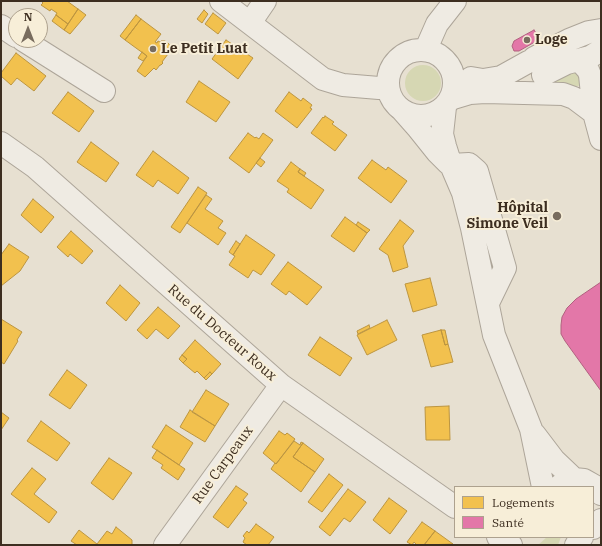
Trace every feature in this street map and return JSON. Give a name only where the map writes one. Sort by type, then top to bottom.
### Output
[{"type":"street","points":[[221,1],[323,79],[343,85],[388,88]]},
{"type":"street","points":[[250,23],[265,1]]},
{"type":"street","points":[[426,49],[437,24],[455,1]]},
{"type":"street","points":[[512,92],[569,40],[589,32],[601,30]]},
{"type":"street","points":[[36,48],[104,91]]},
{"type":"street","points":[[451,165],[437,152],[417,127],[395,104],[390,96],[388,77],[391,67],[406,53],[416,49],[426,49],[436,53],[444,58],[454,72],[455,84],[453,93],[448,103],[442,134],[444,146],[463,193],[494,335],[531,429],[543,486]]},
{"type":"street","points":[[454,72],[476,80],[483,80],[579,60],[590,57],[601,50]]},
{"type":"street","points":[[579,60],[588,70],[590,75],[594,113],[601,139]]},
{"type":"street","points":[[594,113],[601,79]]},
{"type":"street","points":[[402,110],[409,114],[425,116],[433,114],[448,103],[470,93],[512,92],[563,94],[574,98],[594,113]]},
{"type":"street","name":"Rue du Docteur Roux","points":[[1,143],[41,172],[281,385],[454,506]]},
{"type":"street","name":"Rue Carpeaux","points":[[165,545],[281,385]]},
{"type":"street","points":[[531,429],[554,460],[566,483],[584,480],[598,488],[601,494]]},
{"type":"street","points":[[500,538],[512,545],[522,538]]},
{"type":"green space","points":[[423,65],[436,70],[441,83],[436,96],[423,101],[410,96],[405,83],[410,70]]},
{"type":"green space","points":[[574,67],[585,83],[578,86],[534,87]]},
{"type":"green space","points":[[546,538],[561,538],[558,545],[538,545]]},
{"type":"building: Logements","points":[[41,1],[67,1],[78,9],[68,24],[56,15],[57,13],[51,9],[50,11],[48,8],[41,5],[43,3]]},
{"type":"building: Logements","points":[[78,9],[86,15],[70,34],[64,30]]},
{"type":"building: Logements","points":[[204,10],[208,14],[202,23],[197,19]]},
{"type":"building: Logements","points":[[213,13],[226,23],[218,34],[205,24]]},
{"type":"building: Logements","points":[[56,15],[68,24],[64,30],[52,21]]},
{"type":"building: Logements","points":[[136,15],[141,19],[125,40],[120,36]]},
{"type":"building: Logements","name":"Le Petit Luat","points":[[141,19],[161,34],[155,42],[165,41],[169,44],[170,46],[168,48],[171,50],[162,62],[163,63],[156,70],[154,68],[145,77],[137,71],[147,56],[125,40]]},
{"type":"building: Logements","points":[[226,40],[253,58],[238,79],[212,59]]},
{"type":"building: Logements","points":[[142,52],[147,56],[143,61],[138,58]]},
{"type":"building: Logements","points":[[16,53],[46,76],[34,91],[17,78],[11,85],[1,76],[1,73]]},
{"type":"building: Logements","points":[[199,81],[230,102],[216,122],[186,102]]},
{"type":"building: Logements","points":[[68,92],[94,111],[79,132],[52,113]]},
{"type":"building: Logements","points":[[289,92],[301,101],[303,98],[312,105],[310,108],[312,109],[297,128],[275,111]]},
{"type":"building: Logements","points":[[325,116],[334,122],[332,124],[347,135],[335,151],[311,133]]},
{"type":"building: Logements","points":[[248,133],[259,139],[263,133],[273,140],[249,173],[229,158]]},
{"type":"building: Logements","points":[[91,142],[119,163],[106,182],[77,162]]},
{"type":"building: Logements","points":[[153,151],[189,178],[178,194],[158,180],[153,187],[136,175]]},
{"type":"building: Logements","points":[[260,158],[265,162],[261,167],[256,163]]},
{"type":"building: Logements","points":[[372,160],[386,170],[388,167],[407,181],[391,203],[358,178]]},
{"type":"building: Logements","points":[[291,162],[300,169],[298,172],[324,190],[311,209],[287,192],[289,189],[277,181]]},
{"type":"building: Logements","points":[[300,169],[306,173],[304,176],[298,172]]},
{"type":"building: Logements","points":[[198,187],[207,193],[180,233],[171,227]]},
{"type":"building: Logements","points":[[206,195],[212,199],[205,209],[223,221],[218,228],[226,233],[218,245],[187,223]]},
{"type":"building: Logements","points":[[33,199],[54,217],[41,233],[21,215]]},
{"type":"building: Logements","points":[[345,217],[367,233],[354,252],[331,236]]},
{"type":"building: Logements","points":[[400,220],[414,231],[403,246],[408,267],[393,272],[388,255],[379,249]]},
{"type":"building: Logements","points":[[358,222],[370,230],[367,233],[356,225]]},
{"type":"building: Logements","points":[[71,231],[93,251],[82,264],[70,254],[68,257],[57,247]]},
{"type":"building: Logements","points":[[246,235],[275,255],[261,275],[253,270],[248,278],[229,265],[235,256],[233,255]]},
{"type":"building: Logements","points":[[236,241],[240,244],[233,255],[229,252]]},
{"type":"building: Logements","points":[[9,244],[29,257],[20,271],[1,286],[1,255]]},
{"type":"building: Logements","points":[[288,262],[322,287],[307,305],[289,291],[286,295],[271,284]]},
{"type":"building: Logements","points":[[430,278],[437,305],[413,312],[405,284]]},
{"type":"building: Logements","points":[[120,285],[140,303],[126,321],[106,303]]},
{"type":"building: Logements","points":[[158,307],[180,326],[168,339],[156,329],[147,339],[137,330]]},
{"type":"building: Logements","points":[[1,319],[22,332],[4,364],[1,362]]},
{"type":"building: Logements","points":[[387,320],[397,340],[367,355],[357,335]]},
{"type":"building: Logements","points":[[369,325],[370,328],[358,334],[357,331]]},
{"type":"building: Logements","points":[[441,330],[445,330],[448,344],[445,345]]},
{"type":"building: Logements","points":[[441,330],[445,345],[448,344],[453,362],[431,367],[422,335]]},
{"type":"building: Logements","points":[[320,337],[352,358],[340,376],[308,355]]},
{"type":"building: Logements","points":[[195,340],[221,364],[212,374],[210,372],[204,378],[197,371],[195,373],[183,363],[187,359],[182,355]]},
{"type":"building: Logements","points":[[182,355],[187,359],[183,363],[179,359]]},
{"type":"building: Logements","points":[[67,370],[87,385],[70,409],[49,395]]},
{"type":"building: Logements","points":[[210,372],[212,374],[206,380],[204,378]]},
{"type":"building: Logements","points":[[206,390],[229,404],[215,426],[192,412]]},
{"type":"building: Logements","points":[[449,406],[450,440],[426,440],[425,407]]},
{"type":"building: Logements","points":[[190,410],[215,426],[205,442],[180,427]]},
{"type":"building: Logements","points":[[1,412],[9,418],[1,430]]},
{"type":"building: Logements","points":[[41,421],[70,443],[57,461],[27,441]]},
{"type":"building: Logements","points":[[166,425],[193,443],[179,465],[152,447]]},
{"type":"building: Logements","points":[[279,431],[285,435],[287,433],[295,439],[276,464],[263,453]]},
{"type":"building: Logements","points":[[294,441],[300,445],[301,442],[303,443],[293,457],[315,472],[301,492],[271,469]]},
{"type":"building: Logements","points":[[303,443],[324,459],[315,472],[293,457]]},
{"type":"building: Logements","points":[[157,450],[185,469],[178,480],[161,468],[163,465],[152,458]]},
{"type":"building: Logements","points":[[109,458],[132,473],[113,500],[91,483]]},
{"type":"building: Logements","points":[[32,468],[46,479],[34,494],[57,512],[49,523],[11,494]]},
{"type":"building: Logements","points":[[329,474],[343,485],[322,512],[308,502]]},
{"type":"building: Logements","points":[[236,486],[248,494],[243,500],[247,503],[228,528],[213,517]]},
{"type":"building: Logements","points":[[348,489],[366,502],[350,522],[344,518],[330,536],[319,527]]},
{"type":"building: Logements","points":[[389,498],[407,511],[390,534],[373,520]]},
{"type":"building: Logements","points":[[422,522],[435,531],[424,545],[417,545],[414,542],[412,545],[407,542]]},
{"type":"building: Logements","points":[[256,524],[274,537],[268,545],[247,545],[243,542],[245,538],[243,536],[247,531],[249,533]]},
{"type":"building: Logements","points":[[116,527],[132,540],[132,545],[77,545],[71,541],[79,530],[97,544],[107,531],[112,534]]},
{"type":"building: Logements","points":[[435,531],[453,544],[424,545]]},
{"type":"building: Santé","name":"Loge","points":[[534,30],[540,39],[519,51],[514,51],[512,46],[514,41]]},
{"type":"building: Santé","points":[[601,282],[601,391],[565,341],[561,334],[561,325],[562,317],[567,308],[576,299]]},
{"type":"place","name":"Loge","points":[[527,40]]},
{"type":"place","name":"Le Petit Luat","points":[[153,49]]},
{"type":"place","name":"Hôpital Simone Veil","points":[[557,216]]}]
